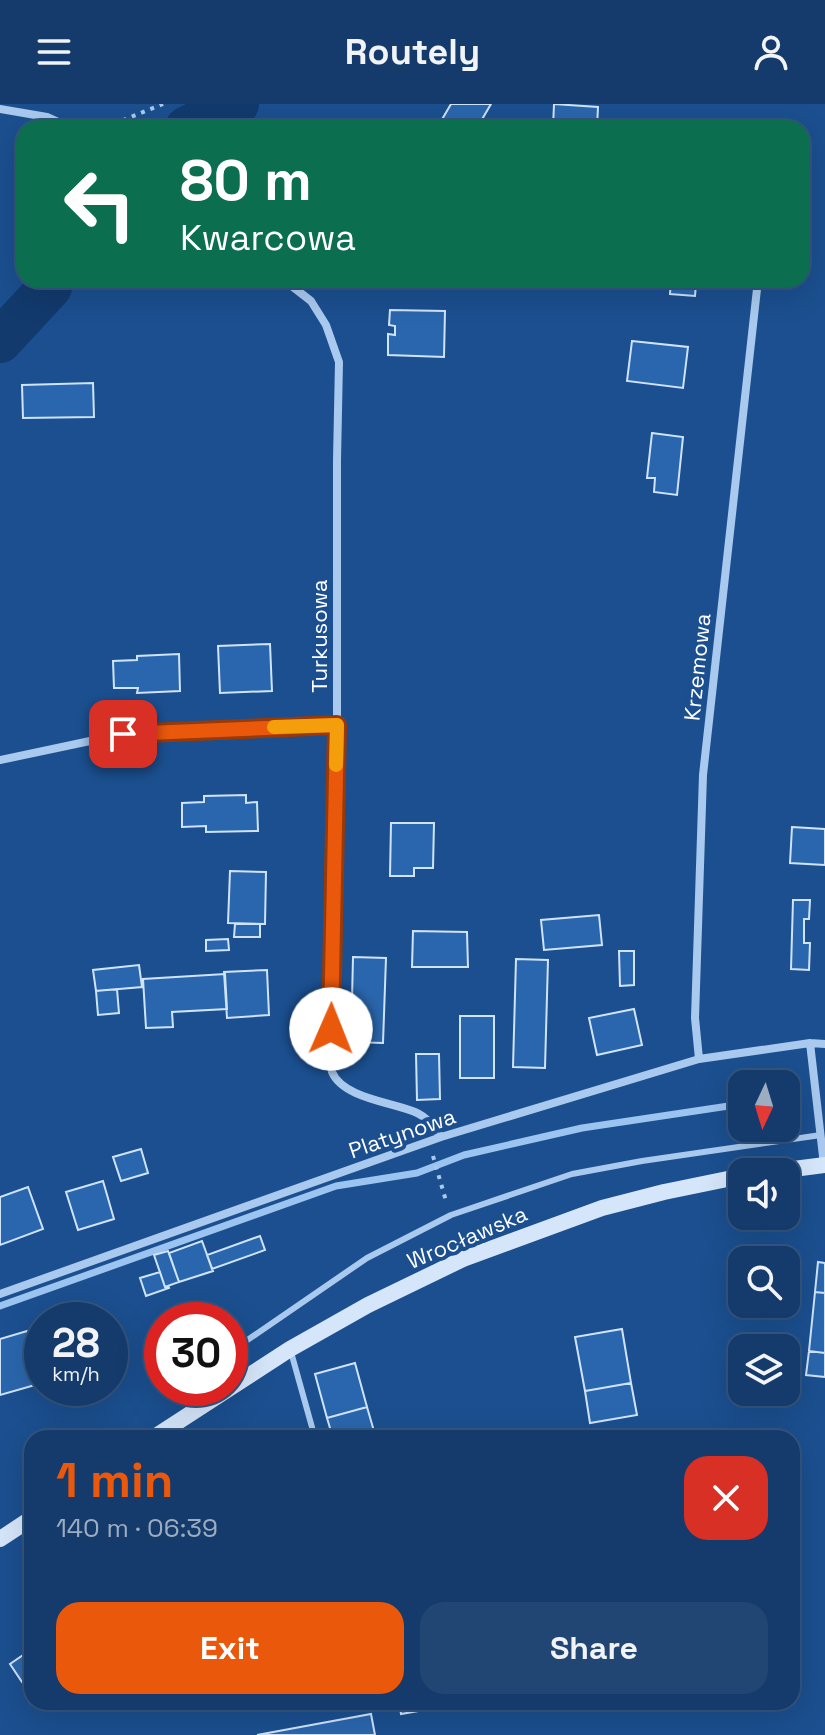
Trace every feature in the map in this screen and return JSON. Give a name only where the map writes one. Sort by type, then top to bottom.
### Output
[{"type":"main road","points":[[800,1168],[824,1165]]},
{"type":"main road","name":"Wrocławska","points":[[248,1375],[368,1305],[463,1259],[602,1208],[728,1179]]},
{"type":"main road","name":"Wrocławska","points":[[165,1430],[200,1406]]},
{"type":"main road","points":[[0,1539],[24,1523]]},
{"type":"street","points":[[0,109],[54,120]]},
{"type":"street","name":"Turkusowa","points":[[294,288],[311,301],[326,325],[339,362],[332,1073],[354,1093],[417,1112],[431,1122],[441,1137]]},
{"type":"street","name":"Krzemowa","points":[[699,1059],[695,1018],[703,775],[757,288]]},
{"type":"street","points":[[0,760],[123,734],[337,725]]},
{"type":"street","points":[[810,1043],[824,1165]]},
{"type":"street","name":"Platynowa","points":[[0,1294],[441,1137],[699,1059],[810,1043],[825,1044]]},
{"type":"lane","points":[[248,1340],[367,1258],[451,1215],[572,1174],[821,1135]]},
{"type":"lane","points":[[290,1349],[313,1430]]},
{"type":"path","points":[[124,120],[163,104]]},
{"type":"path","points":[[432,1155],[451,1215]]},
{"type":"building","points":[[451,104],[491,104],[482,120],[442,120]]},
{"type":"building","points":[[554,104],[598,107],[597,120],[553,120]]},
{"type":"building","points":[[670,288],[696,288],[695,296],[670,294]]},
{"type":"building","points":[[390,310],[445,311],[444,357],[388,355],[388,334],[395,335],[395,326],[389,325]]},
{"type":"building","points":[[632,341],[688,347],[683,388],[627,381]]},
{"type":"building","points":[[93,383],[94,417],[23,418],[22,385]]},
{"type":"building","points":[[652,433],[683,437],[677,495],[654,492],[655,478],[647,478]]},
{"type":"building","points":[[270,644],[272,691],[220,693],[218,646]]},
{"type":"building","points":[[179,654],[180,691],[137,693],[138,688],[114,688],[113,661],[137,660],[137,656]]},
{"type":"building","points":[[246,795],[246,803],[257,802],[258,831],[206,832],[206,826],[182,827],[182,803],[204,802],[204,796]]},
{"type":"building","points":[[391,823],[434,823],[433,868],[414,868],[414,876],[390,876]]},
{"type":"building","points":[[792,827],[825,829],[825,865],[790,863]]},
{"type":"building","points":[[230,871],[266,872],[265,924],[228,923]]},
{"type":"building","points":[[793,900],[810,900],[809,919],[804,919],[804,943],[810,943],[809,970],[791,969]]},
{"type":"building","points":[[599,915],[602,945],[544,950],[541,920]]},
{"type":"building","points":[[235,924],[260,924],[260,937],[234,937]]},
{"type":"building","points":[[413,931],[467,932],[468,967],[412,967]]},
{"type":"building","points":[[228,939],[229,950],[206,951],[206,940]]},
{"type":"building","points":[[619,951],[634,951],[634,985],[620,986]]},
{"type":"building","points":[[353,957],[386,958],[383,1043],[351,1042]]},
{"type":"building","points":[[516,959],[548,960],[545,1068],[513,1067]]},
{"type":"building","points":[[139,965],[142,987],[96,991],[93,970]]},
{"type":"building","points":[[267,970],[269,1015],[227,1018],[224,972]]},
{"type":"building","points":[[225,974],[227,1009],[172,1012],[173,1027],[146,1028],[143,979]]},
{"type":"building","points":[[117,989],[119,1013],[98,1015],[96,991]]},
{"type":"building","points":[[634,1009],[642,1045],[597,1055],[589,1018]]},
{"type":"building","points":[[460,1016],[494,1016],[494,1078],[460,1078]]},
{"type":"building","points":[[416,1054],[439,1054],[440,1099],[417,1100]]},
{"type":"building","points":[[141,1149],[148,1173],[121,1181],[113,1157]]},
{"type":"building","points":[[103,1181],[114,1219],[78,1230],[66,1192]]},
{"type":"building","points":[[28,1187],[43,1229],[0,1245],[0,1197]]},
{"type":"building","points":[[260,1236],[265,1250],[212,1269],[207,1255]]},
{"type":"building","points":[[202,1241],[213,1271],[179,1282],[169,1253]]},
{"type":"building","points":[[168,1251],[179,1282],[165,1287],[154,1255]]},
{"type":"building","points":[[818,1262],[825,1263],[825,1293],[815,1292]]},
{"type":"building","points":[[160,1272],[165,1287],[169,1288],[146,1296],[140,1278]]},
{"type":"building","points":[[815,1292],[825,1293],[825,1353],[809,1351]]},
{"type":"building","points":[[622,1329],[631,1383],[585,1391],[575,1337]]},
{"type":"building","points":[[24,1332],[24,1388],[0,1395],[0,1339]]},
{"type":"building","points":[[809,1351],[825,1353],[825,1377],[806,1375]]},
{"type":"building","points":[[355,1363],[367,1407],[327,1418],[315,1374]]},
{"type":"building","points":[[631,1383],[637,1415],[590,1423],[585,1391]]},
{"type":"building","points":[[367,1407],[374,1430],[331,1430],[327,1418]]},
{"type":"building","points":[[24,1654],[24,1681],[22,1682],[10,1664]]},
{"type":"building","points":[[400,1710],[424,1710],[401,1714]]},
{"type":"building","points":[[371,1714],[375,1735],[257,1735]]},
{"type":"waterway","points":[[204,120],[237,104]]},
{"type":"waterway","points":[[0,341],[49,288]]},
{"type":"waterway","points":[[0,1306],[336,1186],[417,1173],[464,1155],[582,1128],[728,1106]]},
{"type":"slow traffic","points":[[274,727],[337,725],[336,765]]},
{"type":"route","points":[[123,734],[337,725],[331,1029]]}]
